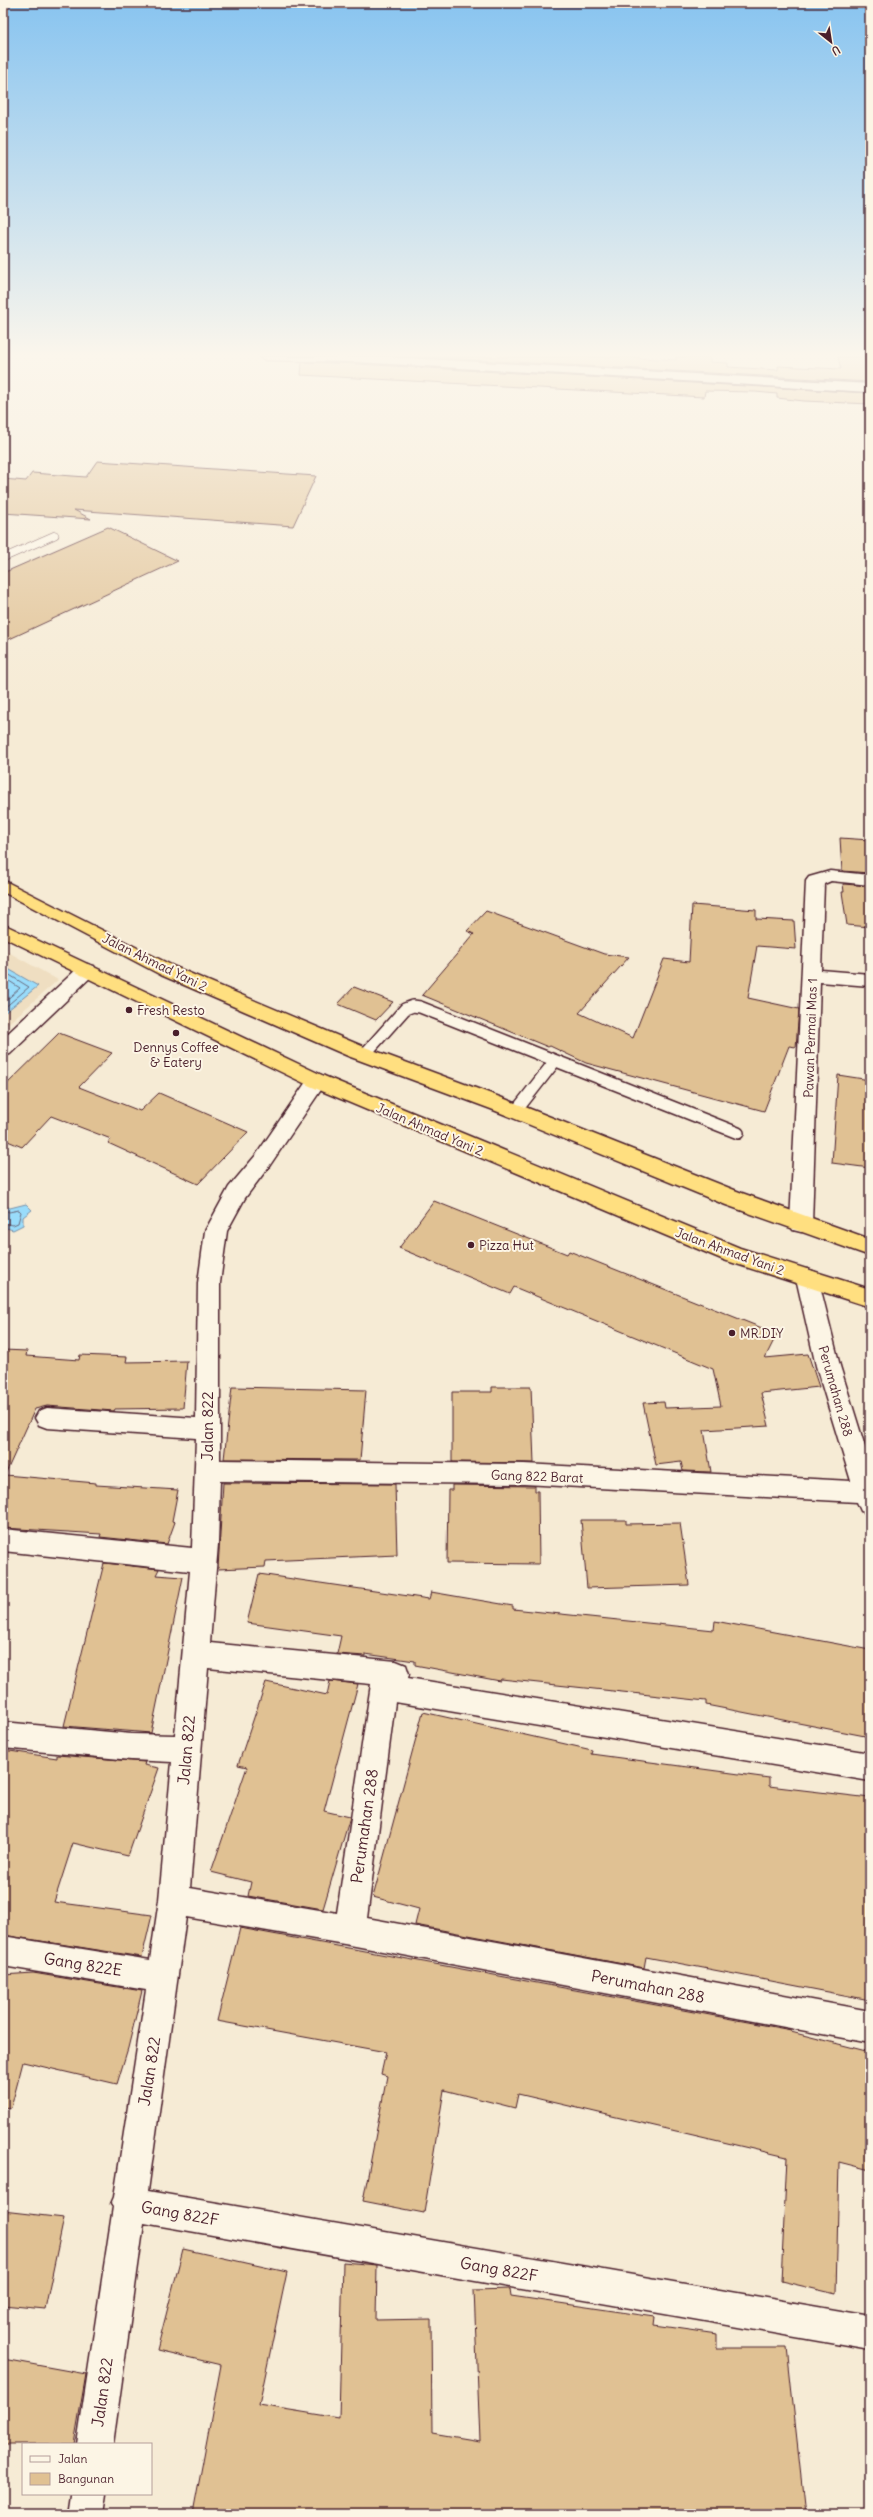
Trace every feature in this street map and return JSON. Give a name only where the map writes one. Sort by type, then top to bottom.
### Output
[{"type":"highway","name":"Jalan Ahmad Yani 2","points":[[3,885],[168,971],[365,1054],[516,1111],[802,1224],[870,1248]]},
{"type":"highway","name":"Jalan Ahmad Yani 2","points":[[3,930],[317,1081],[732,1254],[870,1298]]},
{"type":"street","name":"Pawan Permai Mas 1","points":[[802,1224],[815,881],[830,876],[870,880]]},
{"type":"street","points":[[3,1049],[87,970]]},
{"type":"street","points":[[812,975],[870,980]]},
{"type":"street","name":"Jalan 822","points":[[95,2443],[128,2204],[164,1978],[174,1900],[203,1561],[208,1470],[207,1429],[209,1283],[216,1231],[236,1193],[263,1160],[317,1081]]},
{"type":"street","name":"Perumahan 288","points":[[807,1278],[828,1366],[868,1497]]},
{"type":"street","points":[[47,1418],[207,1429]]},
{"type":"street","name":"Gang 822 Barat","points":[[208,1470],[524,1474],[868,1497]]},
{"type":"street","points":[[3,1540],[203,1561]]},
{"type":"street","points":[[194,1654],[396,1674]]},
{"type":"street","name":"Perumahan 288","points":[[870,1767],[383,1687],[350,1930],[870,2027]]},
{"type":"street","points":[[3,1734],[131,1747],[186,1749]]},
{"type":"street","points":[[174,1900],[350,1930]]},
{"type":"street","name":"Gang 822E","points":[[3,1951],[164,1978]]},
{"type":"street","name":"Gang 822F","points":[[128,2204],[870,2333]]},
{"type":"street","points":[[85,2514],[88,2495]]},
{"type":"lane","points":[[3,558],[55,535]]},
{"type":"lane","points":[[365,1054],[405,1009],[413,1006],[738,1132]]},
{"type":"lane","points":[[516,1111],[555,1061]]},
{"type":"shaded area","points":[[3,949],[58,980],[3,1028]]},
{"type":"water","points":[[3,966],[38,986],[3,1014]]},
{"type":"water","points":[[3,1204],[10,1208],[26,1204],[32,1210],[23,1217],[23,1225],[13,1230],[3,1227]]},
{"type":"building","points":[[31,474],[86,477],[88,474],[294,474],[316,476],[293,526],[74,510],[91,519],[3,513],[3,479],[26,481]]},
{"type":"building","points":[[108,527],[178,561],[3,642],[3,573]]},
{"type":"building","points":[[840,838],[870,840],[870,873],[842,871]]},
{"type":"building","points":[[843,884],[870,886],[870,927],[847,925],[842,892],[844,892]]},
{"type":"building","points":[[692,905],[756,910],[756,919],[794,921],[796,949],[757,946],[748,998],[799,1009],[796,1047],[789,1046],[764,1111],[586,1063],[550,1046],[548,1047],[422,995],[474,934],[467,931],[486,911],[604,954],[629,957],[579,1013],[633,1038],[664,959],[689,962]]},
{"type":"building","points":[[354,987],[393,1002],[376,1020],[338,1004]]},
{"type":"building","points":[[59,1033],[112,1053],[79,1087],[140,1111],[159,1093],[248,1132],[198,1184],[108,1143],[111,1139],[51,1116],[22,1147],[3,1139],[3,1088]]},
{"type":"building","points":[[838,1075],[870,1080],[870,1168],[832,1163]]},
{"type":"building","points":[[434,1201],[567,1254],[569,1251],[777,1334],[765,1358],[808,1354],[819,1387],[761,1393],[769,1426],[704,1430],[711,1472],[683,1471],[681,1462],[656,1465],[643,1403],[664,1402],[665,1408],[721,1406],[713,1369],[514,1287],[510,1294],[399,1248]]},
{"type":"building","points":[[3,1350],[27,1351],[26,1356],[79,1360],[80,1355],[127,1357],[126,1362],[187,1361],[183,1408],[115,1409],[114,1411],[47,1406],[35,1409],[5,1475],[96,1483],[96,1485],[178,1490],[172,1521],[175,1522],[167,1544],[100,1537],[101,1534],[3,1528]]},
{"type":"building","points":[[232,1387],[366,1390],[360,1460],[224,1459]]},
{"type":"building","points":[[492,1387],[531,1387],[534,1463],[452,1462],[452,1392],[492,1392]]},
{"type":"building","points":[[223,1483],[395,1484],[397,1555],[266,1561],[265,1567],[218,1569]]},
{"type":"building","points":[[452,1485],[535,1486],[535,1491],[538,1491],[539,1564],[447,1563],[448,1490],[452,1490]]},
{"type":"building","points":[[581,1520],[626,1520],[626,1524],[680,1523],[689,1585],[587,1588]]},
{"type":"building","points":[[104,1563],[159,1569],[156,1575],[183,1577],[151,1733],[64,1726]]},
{"type":"building","points":[[259,1574],[429,1599],[431,1592],[513,1606],[513,1609],[714,1630],[715,1621],[870,1650],[870,1737],[706,1705],[706,1701],[501,1679],[500,1681],[415,1665],[415,1661],[365,1654],[365,1656],[337,1654],[341,1636],[247,1623]]},
{"type":"building","points":[[330,1681],[358,1684],[324,1811],[350,1817],[323,1909],[248,1896],[251,1882],[211,1872],[247,1767],[238,1765],[266,1682],[327,1695]]},
{"type":"building","points":[[423,1712],[592,1750],[591,1754],[769,1778],[769,1786],[870,1798],[870,2000],[646,1957],[644,1968],[415,1925],[419,1909],[373,1897]]},
{"type":"building","points":[[3,1750],[57,1758],[57,1755],[145,1762],[144,1765],[159,1768],[128,1856],[73,1843],[54,1902],[152,1915],[142,1957],[3,1935]]},
{"type":"building","points":[[240,1928],[791,2030],[791,2032],[870,2052],[870,2170],[839,2162],[836,2294],[781,2281],[787,2157],[518,2094],[515,2108],[444,2090],[424,2213],[363,2201],[387,2076],[381,2074],[386,2052],[217,2021]]},
{"type":"building","points":[[33,1973],[142,1991],[128,2048],[117,2084],[23,2062],[11,2108],[3,2107],[3,1975]]},
{"type":"building","points":[[3,2211],[64,2218],[45,2309],[3,2305]]},
{"type":"building","points":[[183,2249],[287,2272],[259,2405],[339,2418],[343,2262],[377,2265],[376,2320],[431,2319],[432,2433],[480,2441],[474,2290],[510,2289],[511,2296],[655,2317],[654,2325],[717,2334],[717,2348],[787,2348],[805,2514],[193,2514],[221,2365],[157,2350]]},
{"type":"building","points":[[3,2359],[86,2374],[74,2443],[3,2444]]},
{"type":"place","name":"Fresh Resto","points":[[129,1010]]},
{"type":"place","name":"Dennys Coffee & Eatery","points":[[176,1033]]},
{"type":"place","name":"Pizza Hut","points":[[471,1245]]},
{"type":"place","name":"MR.DIY","points":[[732,1333]]}]
